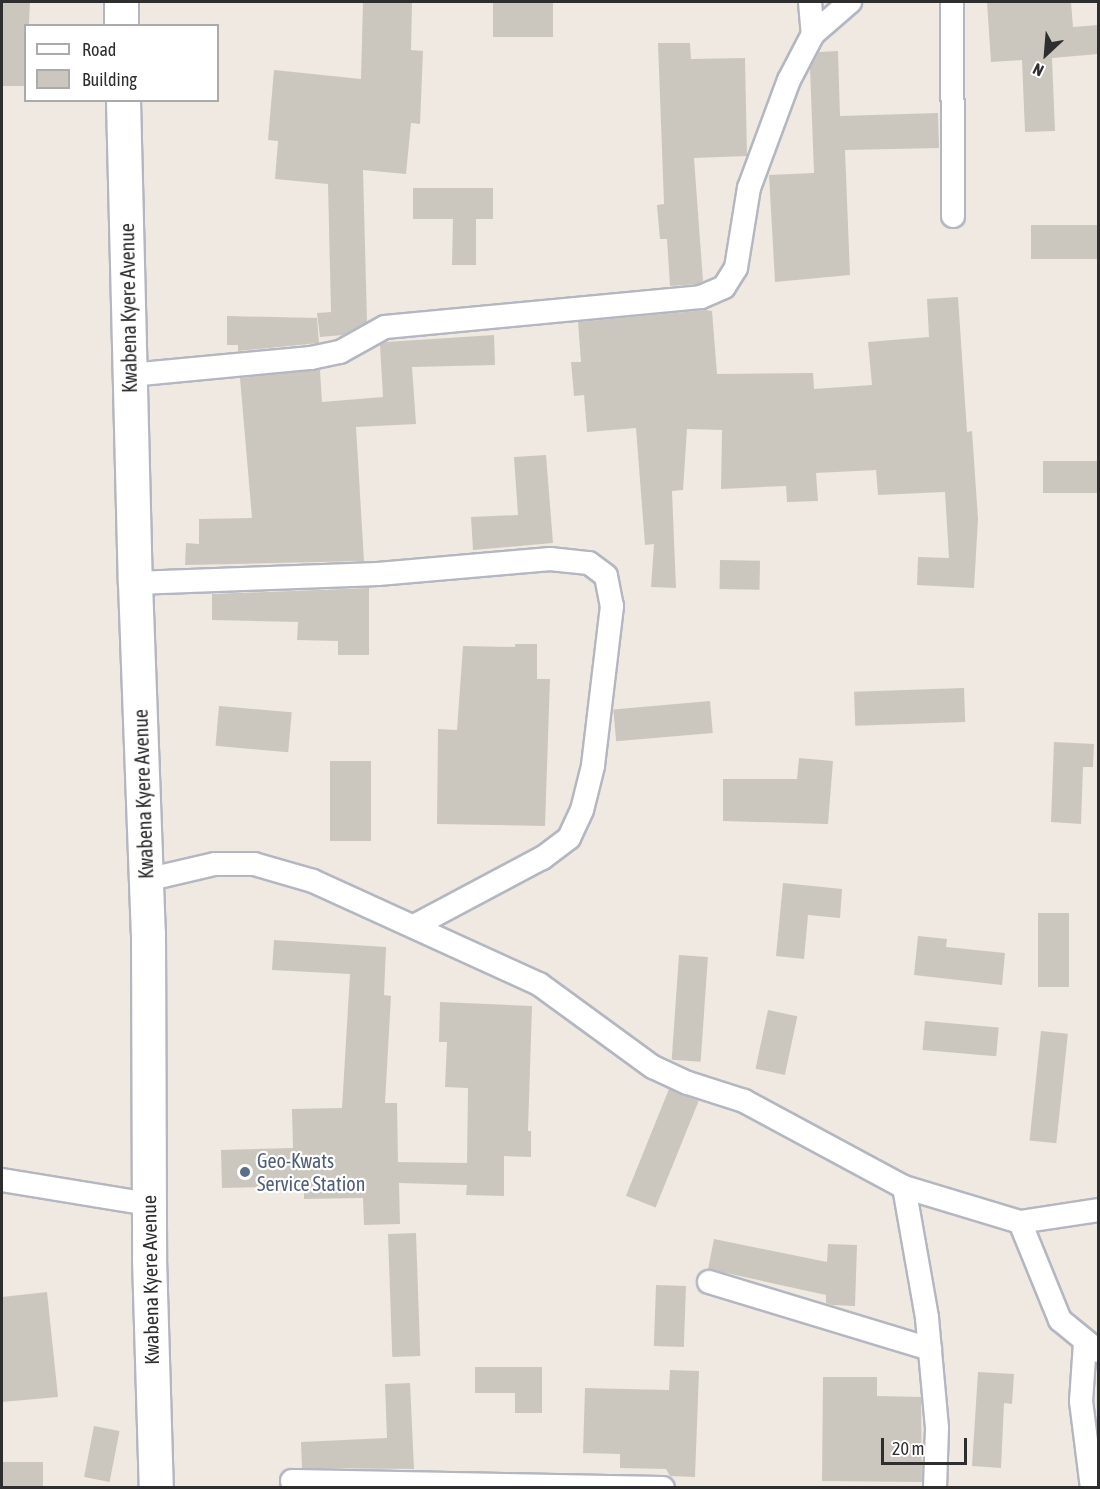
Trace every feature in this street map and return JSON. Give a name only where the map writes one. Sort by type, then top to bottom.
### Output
[{"type":"main road","points":[[121,2],[121,24]]},
{"type":"main road","name":"Kwabena Kyere Avenue","points":[[123,102],[135,583],[146,880],[149,1204],[156,1488]]},
{"type":"street","points":[[810,2],[813,34]]},
{"type":"street","points":[[130,375],[311,358],[340,352],[385,327],[701,297],[724,287],[736,268],[749,188],[789,80],[813,34],[850,2]]},
{"type":"street","points":[[952,2],[953,216]]},
{"type":"street","points":[[135,583],[378,574],[550,559],[589,563],[606,576],[612,606],[593,766],[582,810],[569,838],[542,858],[414,926]]},
{"type":"street","points":[[146,880],[215,864],[254,864],[313,882],[539,984],[653,1067],[688,1083],[744,1101],[904,1187],[1020,1222],[1098,1210]]},
{"type":"street","points":[[2,1180],[149,1204]]},
{"type":"street","points":[[904,1187],[930,1349],[937,1428],[935,1488]]},
{"type":"street","points":[[1020,1222],[1060,1320],[1092,1347],[1081,1401],[1092,1488]]},
{"type":"street","points":[[710,1282],[930,1349]]},
{"type":"street","points":[[292,1481],[663,1488]]},
{"type":"building","points":[[2,2],[30,2],[29,24],[24,24],[24,86],[2,86]]},
{"type":"building","points":[[363,2],[412,2],[411,50],[423,51],[420,124],[411,123],[406,174],[363,170],[367,322],[343,335],[320,337],[317,313],[331,312],[328,184],[275,179],[278,141],[268,140],[274,70],[361,79]]},
{"type":"building","points":[[493,2],[553,2],[553,37],[493,37]]},
{"type":"building","points":[[987,2],[1071,2],[1073,27],[1098,25],[1098,54],[1052,58],[1055,131],[1025,132],[1022,60],[991,62]]},
{"type":"building","points":[[658,43],[690,43],[691,59],[745,58],[747,156],[694,158],[703,281],[698,284],[670,286],[667,239],[660,239],[657,205],[664,204]]},
{"type":"building","points":[[838,51],[840,116],[938,113],[939,148],[845,150],[850,275],[775,282],[769,175],[814,173],[810,68],[819,52]]},
{"type":"building","points":[[413,188],[493,188],[493,219],[476,219],[476,265],[452,265],[453,219],[413,219]]},
{"type":"building","points":[[1031,225],[1098,225],[1098,259],[1031,259]]},
{"type":"building","points":[[958,297],[967,432],[972,431],[978,519],[974,588],[917,585],[918,557],[949,558],[945,492],[878,495],[876,470],[816,473],[818,501],[787,502],[786,486],[721,489],[722,430],[687,429],[683,490],[672,491],[676,588],[651,587],[654,544],[645,545],[636,428],[587,432],[584,395],[574,396],[571,362],[581,362],[578,322],[712,311],[717,374],[813,373],[814,389],[872,385],[868,342],[929,337],[927,299]]},
{"type":"building","points":[[227,316],[317,318],[319,343],[238,351],[238,345],[227,345]]},
{"type":"building","points":[[494,335],[495,365],[412,367],[416,424],[356,427],[364,561],[185,565],[186,543],[199,544],[199,519],[252,518],[240,378],[320,370],[322,402],[383,397],[380,345],[386,342]]},
{"type":"building","points":[[546,455],[553,543],[473,550],[471,517],[518,515],[514,457]]},
{"type":"building","points":[[1043,461],[1098,461],[1098,493],[1043,493]]},
{"type":"building","points":[[720,560],[760,561],[759,590],[719,589]]},
{"type":"building","points":[[369,588],[369,655],[338,655],[338,641],[297,640],[298,622],[212,620],[212,594]]},
{"type":"building","points":[[515,644],[537,644],[537,679],[550,679],[545,826],[437,824],[438,729],[457,730],[463,646],[515,647]]},
{"type":"building","points":[[964,688],[965,722],[855,726],[854,692]]},
{"type":"building","points":[[710,701],[713,733],[616,741],[613,709]]},
{"type":"building","points":[[219,706],[292,712],[288,752],[216,746]]},
{"type":"building","points":[[1054,742],[1094,744],[1093,767],[1083,767],[1081,824],[1051,822]]},
{"type":"building","points":[[799,758],[833,761],[828,824],[723,821],[723,779],[797,779]]},
{"type":"building","points":[[330,761],[371,761],[371,841],[330,841]]},
{"type":"building","points":[[783,883],[842,889],[840,918],[808,915],[804,959],[776,956]]},
{"type":"building","points":[[1038,913],[1069,913],[1069,987],[1038,987]]},
{"type":"building","points":[[918,936],[947,939],[946,947],[1005,953],[1002,985],[914,975]]},
{"type":"building","points":[[274,940],[386,947],[384,995],[391,996],[385,1103],[397,1103],[398,1162],[467,1163],[468,1088],[445,1087],[447,1042],[439,1042],[440,1002],[532,1006],[528,1131],[531,1131],[531,1157],[504,1156],[504,1196],[466,1195],[467,1185],[399,1183],[400,1224],[364,1225],[363,1198],[304,1199],[304,1186],[222,1188],[221,1150],[293,1148],[292,1109],[342,1108],[350,974],[272,970]]},
{"type":"building","points":[[679,955],[708,957],[701,1062],[672,1060]]},
{"type":"building","points":[[768,1010],[797,1016],[785,1075],[756,1069]]},
{"type":"building","points":[[925,1021],[999,1027],[996,1056],[922,1050]]},
{"type":"building","points":[[1041,1031],[1068,1034],[1056,1143],[1030,1140]]},
{"type":"building","points":[[669,1089],[699,1101],[656,1208],[626,1196]]},
{"type":"building","points":[[416,1233],[420,1356],[392,1357],[388,1234]]},
{"type":"building","points":[[714,1239],[827,1262],[828,1244],[857,1245],[855,1306],[832,1305],[826,1303],[826,1295],[708,1269]]},
{"type":"building","points":[[656,1285],[686,1286],[684,1347],[654,1346]]},
{"type":"building","points":[[47,1292],[58,1397],[2,1402],[2,1297]]},
{"type":"building","points":[[475,1367],[542,1367],[542,1413],[515,1413],[515,1393],[475,1393]]},
{"type":"building","points":[[670,1370],[699,1371],[695,1477],[670,1476],[666,1469],[620,1468],[620,1454],[583,1453],[585,1388],[669,1390]]},
{"type":"building","points":[[978,1372],[1014,1374],[1012,1404],[1004,1403],[1001,1468],[972,1466]]},
{"type":"building","points":[[823,1377],[877,1377],[877,1396],[921,1397],[922,1482],[822,1481]]},
{"type":"building","points":[[410,1383],[414,1469],[302,1468],[301,1442],[387,1438],[385,1384]]},
{"type":"building","points":[[94,1426],[120,1431],[110,1482],[84,1477]]},
{"type":"building","points":[[2,1462],[43,1462],[43,1488],[2,1488]]},
{"type":"place","name":"Geo-Kwats Service Station","points":[[245,1172]]}]
